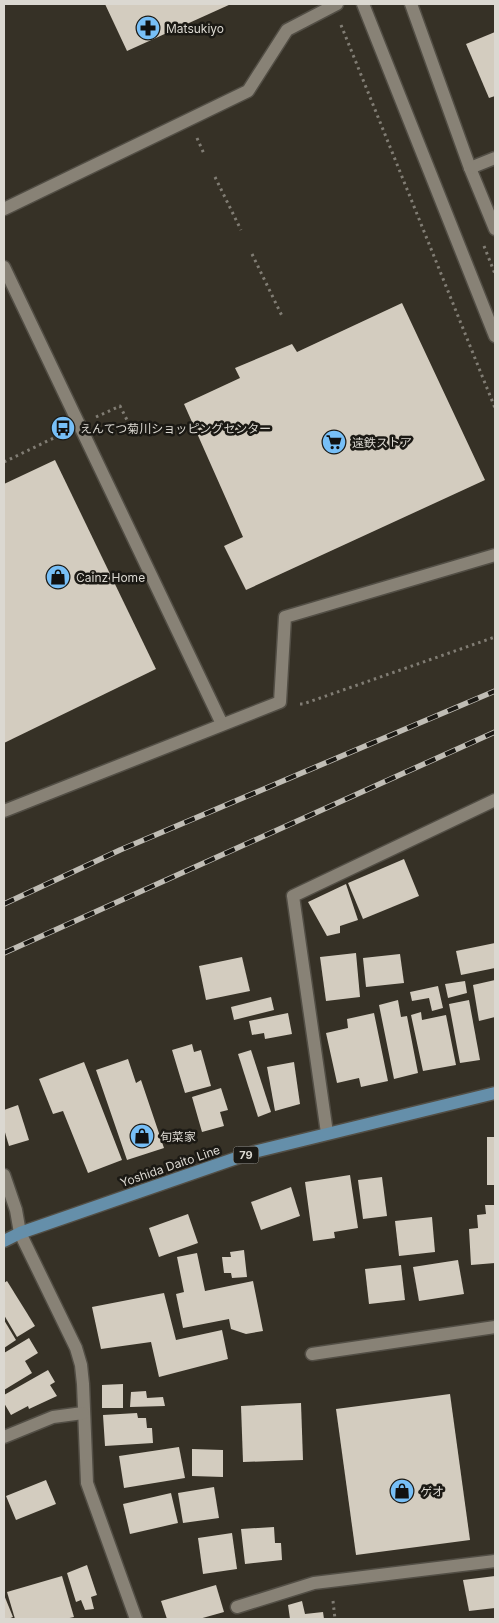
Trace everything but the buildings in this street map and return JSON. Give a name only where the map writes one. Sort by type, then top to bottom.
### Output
[{"type":"main road","name":"Yoshida Daito Line","points":[[4,1241],[20,1233],[254,1152],[495,1092]]},
{"type":"street","points":[[4,208],[248,91],[287,30],[337,4]]},
{"type":"street","points":[[363,4],[495,336]]},
{"type":"street","points":[[411,4],[470,168],[495,229]]},
{"type":"street","points":[[470,168],[495,158]]},
{"type":"street","points":[[4,268],[222,724]]},
{"type":"street","points":[[4,811],[280,702],[285,617],[495,555]]},
{"type":"street","points":[[327,1133],[293,896],[495,800]]},
{"type":"street","points":[[4,1175],[16,1210],[20,1233],[76,1348],[81,1365],[83,1384],[87,1483],[136,1619]]},
{"type":"street","points":[[312,1354],[495,1327]]},
{"type":"street","points":[[4,1437],[53,1417],[83,1413]]},
{"type":"street","points":[[237,1607],[314,1583],[495,1561]]},
{"type":"path","points":[[339,19],[495,408]]},
{"type":"path","points":[[215,177],[241,230]]},
{"type":"path","points":[[252,254],[282,316]]},
{"type":"path","points":[[91,419],[120,406],[133,432]]},
{"type":"path","points":[[4,462],[67,432]]},
{"type":"path","points":[[280,702],[304,704],[495,637]]},
{"type":"railway","points":[[4,904],[120,850],[495,691]]},
{"type":"railway","points":[[4,953],[495,732]]},
{"type":"place","name":"Matsukiyo","points":[[148,28]]},
{"type":"place","name":"えんてつ菊川ショッピングセンター","points":[[63,428]]},
{"type":"place","name":"遠鉄ストア","points":[[334,442]]},
{"type":"place","name":"Cainz Home","points":[[58,577]]},
{"type":"place","name":"旬菜家","points":[[142,1136]]},
{"type":"place","name":"ゲオ","points":[[402,1491]]}]
